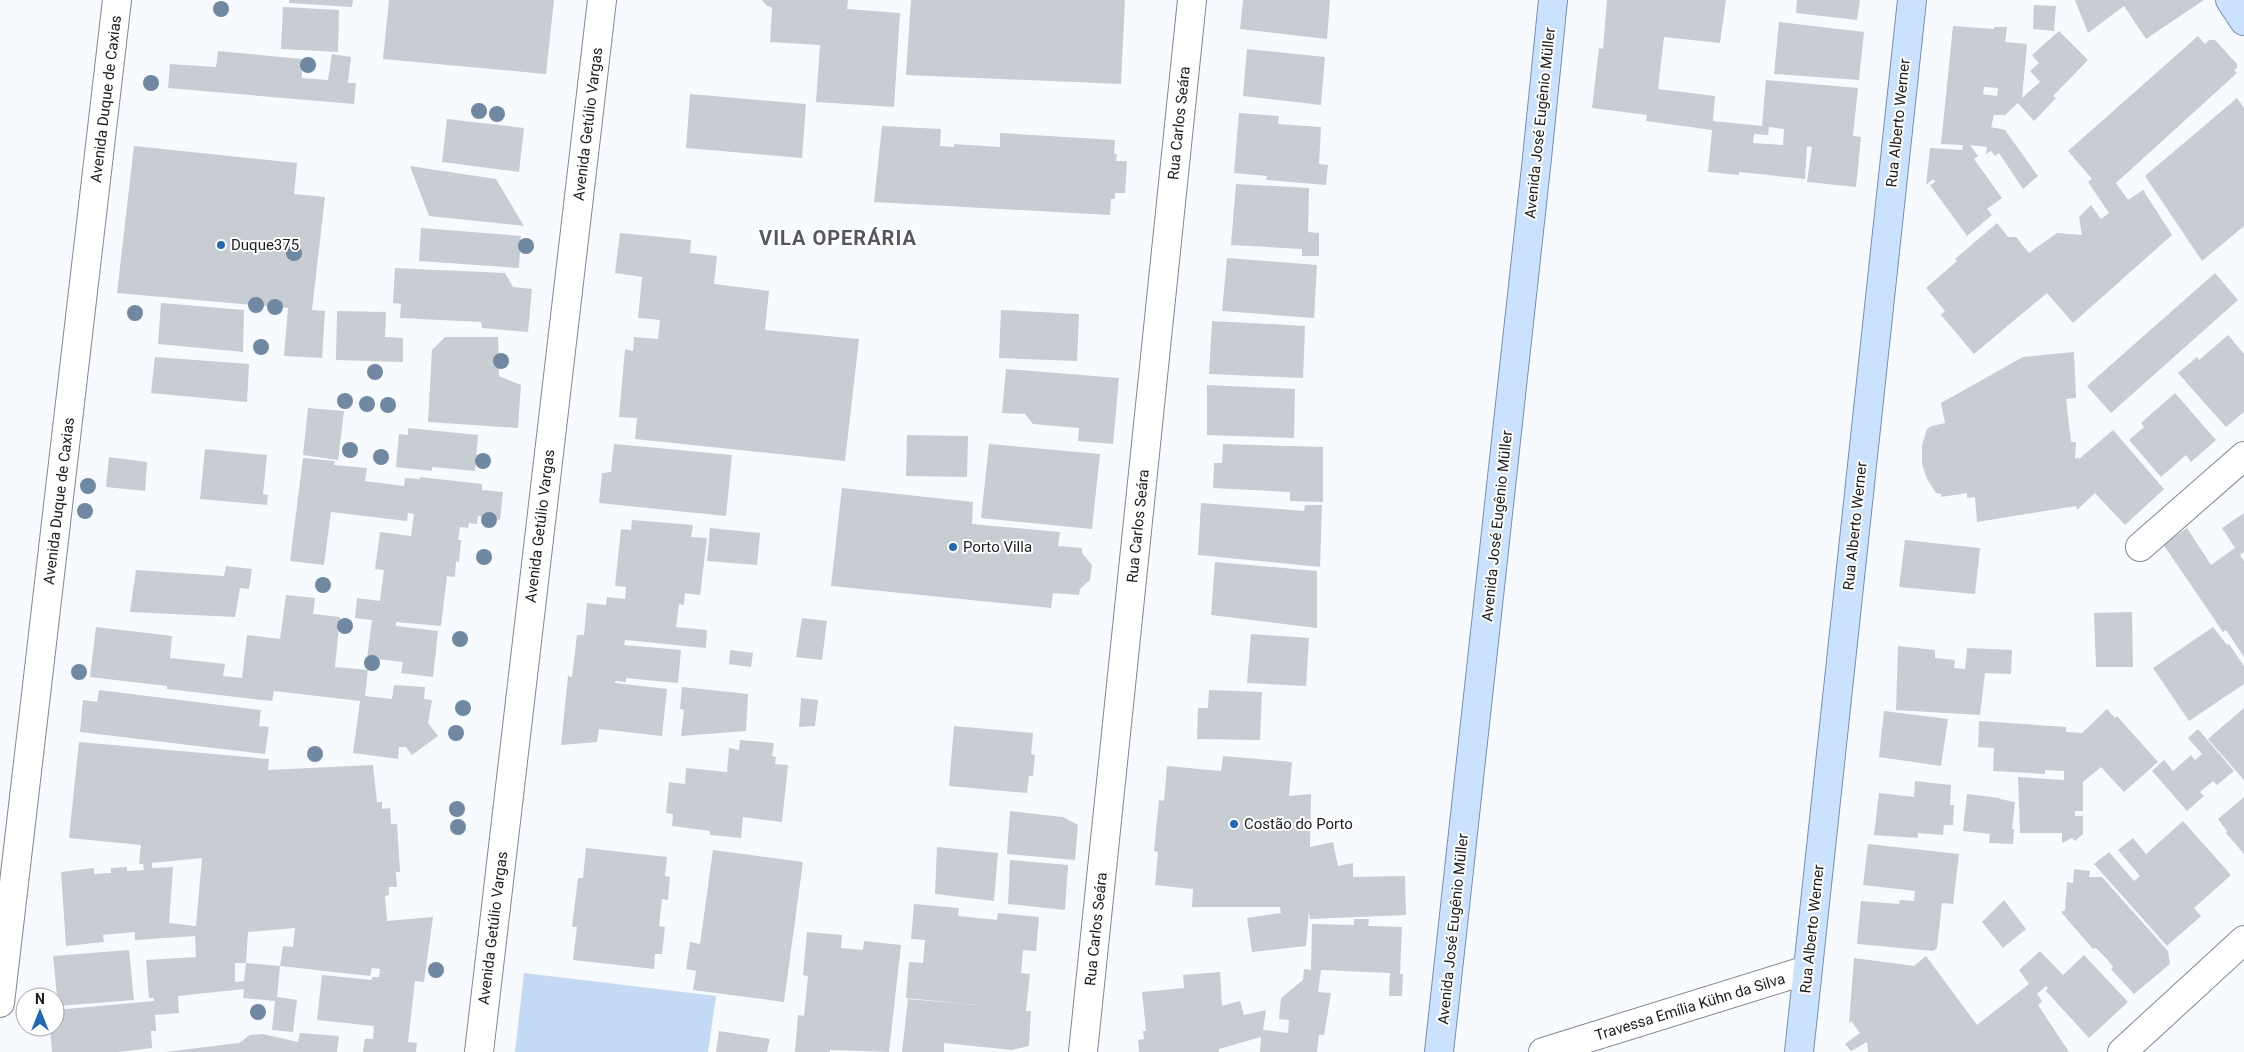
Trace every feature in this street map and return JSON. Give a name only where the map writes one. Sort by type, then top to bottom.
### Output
[{"type":"main road","name":"Avenida José Eugênio Müller","points":[[1439,1052],[1553,0]]},
{"type":"main road","name":"Rua Alberto Werner","points":[[1800,1052],[1807,970],[1912,0]]},
{"type":"main road","points":[[2230,0],[2244,21]]},
{"type":"street","name":"Avenida Duque de Caxias","points":[[0,1003],[117,0]]},
{"type":"street","name":"Avenida Getúlio Vargas","points":[[479,1052],[602,0]]},
{"type":"street","name":"Rua Carlos Seára","points":[[1083,1052],[1192,0]]},
{"type":"street","points":[[2140,547],[2244,456]]},
{"type":"street","points":[[2122,1052],[2244,940]]},
{"type":"street","name":"Travessa Emília Kühn da Silva","points":[[1543,1052],[1807,970]]},
{"type":"shaded area","points":[[524,973],[716,996],[708,1052],[515,1052]]},
{"type":"building","points":[[289,0],[353,0],[352,7],[289,3]]},
{"type":"building","points":[[389,0],[554,0],[546,74],[383,59]]},
{"type":"building","points":[[762,0],[848,0],[847,9],[900,13],[894,107],[816,102],[820,45],[770,42],[772,8]]},
{"type":"building","points":[[911,0],[1125,0],[1121,84],[906,75]]},
{"type":"building","points":[[1243,0],[1330,0],[1327,39],[1240,29]]},
{"type":"building","points":[[1607,0],[1726,0],[1720,43],[1664,37],[1658,89],[1715,96],[1713,121],[1762,126],[1766,80],[1858,88],[1853,136],[1861,137],[1856,187],[1807,182],[1812,147],[1807,146],[1805,179],[1739,172],[1739,175],[1708,172],[1712,130],[1646,121],[1647,115],[1592,108],[1599,48],[1603,49]],"holes":[[[1769,127],[1784,129],[1783,145],[1753,143],[1754,134],[1768,135]]]},
{"type":"building","points":[[1797,0],[1860,0],[1857,20],[1796,13]]},
{"type":"building","points":[[2075,0],[2204,0],[2146,39],[2124,6],[2088,33]]},
{"type":"building","points":[[2034,5],[2056,6],[2054,31],[2033,29]]},
{"type":"building","points":[[283,7],[339,10],[338,52],[281,49]]},
{"type":"building","points":[[1779,22],[1864,32],[1859,80],[1774,74]]},
{"type":"building","points":[[1953,26],[1994,29],[1994,27],[2007,27],[2005,42],[2027,44],[2022,98],[2040,82],[2030,71],[2039,63],[2032,55],[2059,31],[2088,60],[2053,96],[2056,98],[2034,121],[2018,103],[2005,115],[1994,115],[1991,127],[2005,130],[2038,176],[2023,189],[1999,153],[1995,156],[1991,151],[1986,154],[1987,147],[1970,145],[1978,156],[1974,159],[2002,198],[1987,209],[1992,215],[1967,236],[1930,185],[1935,182],[1933,179],[1926,185],[1930,148],[1962,150],[1963,145],[1941,144]],"holes":[[[1984,87],[1998,88],[1997,96],[1983,94]]]},
{"type":"building","points":[[2198,36],[2205,44],[2209,40],[2215,40],[2237,64],[2237,68],[2234,70],[2237,73],[2116,183],[2128,200],[2143,190],[2172,235],[2073,323],[2047,293],[1974,354],[1941,315],[1945,311],[1926,288],[1957,261],[1955,259],[1997,223],[2008,237],[2016,237],[2029,253],[2057,233],[2082,235],[2079,217],[2091,205],[2101,219],[2109,213],[2088,182],[2092,179],[2068,151]]},
{"type":"building","points":[[1247,49],[1325,57],[1321,105],[1243,96]]},
{"type":"building","points":[[218,51],[302,59],[302,78],[328,80],[332,54],[351,57],[348,83],[356,83],[354,104],[168,88],[170,64],[216,67]]},
{"type":"building","points":[[690,94],[806,104],[802,158],[686,148]]},
{"type":"building","points":[[2237,98],[2244,108],[2244,226],[2202,261],[2145,176]]},
{"type":"building","points":[[1239,113],[1279,116],[1278,124],[1321,127],[1319,164],[1328,165],[1326,185],[1266,180],[1267,176],[1234,173]]},
{"type":"building","points":[[447,119],[524,128],[519,172],[442,162]]},
{"type":"building","points":[[882,126],[941,129],[940,146],[954,147],[954,144],[1000,147],[1000,133],[1115,140],[1114,154],[1117,154],[1116,161],[1127,161],[1125,193],[1115,193],[1115,199],[1111,199],[1110,215],[874,202]]},
{"type":"building","name":"Duque375","points":[[134,146],[297,163],[294,194],[325,197],[312,310],[325,311],[322,358],[284,356],[288,308],[117,293]]},
{"type":"building","points":[[410,166],[496,179],[524,226],[429,216]]},
{"type":"building","points":[[1236,184],[1309,188],[1308,232],[1319,233],[1319,256],[1302,256],[1302,249],[1231,245]]},
{"type":"building","points":[[421,228],[521,236],[519,268],[419,261]]},
{"type":"building","points":[[620,233],[691,240],[690,253],[717,256],[714,284],[769,291],[765,330],[859,339],[845,461],[635,439],[637,418],[619,417],[625,349],[633,351],[634,337],[658,339],[660,320],[638,318],[642,277],[615,273]]},
{"type":"building","points":[[1227,258],[1317,265],[1314,318],[1222,311]]},
{"type":"building","points":[[395,268],[505,273],[513,287],[532,289],[528,332],[482,328],[481,322],[400,318],[401,304],[393,303]]},
{"type":"building","points":[[2215,273],[2238,300],[2111,413],[2087,386]]},
{"type":"building","points":[[161,303],[244,310],[243,352],[158,344]]},
{"type":"building","points":[[1001,310],[1079,314],[1077,361],[999,358]]},
{"type":"building","points":[[337,311],[386,312],[385,337],[403,338],[403,362],[336,360]]},
{"type":"building","points":[[1212,321],[1305,326],[1303,378],[1209,374]]},
{"type":"building","points":[[2228,335],[2244,354],[2244,412],[2226,427],[2178,373],[2197,357],[2199,360]]},
{"type":"building","points":[[445,337],[498,337],[499,376],[521,385],[518,428],[428,422],[432,350]]},
{"type":"building","points":[[2074,352],[2076,398],[2066,399],[2071,442],[2076,442],[2075,459],[2077,457],[2079,459],[2113,430],[2164,489],[2125,525],[2095,493],[2077,510],[2076,506],[1977,522],[1975,497],[1967,498],[1967,493],[1941,497],[1941,494],[1936,493],[1927,479],[1922,464],[1922,445],[1927,429],[1945,423],[1941,403],[2023,357]]},
{"type":"building","points":[[155,357],[249,364],[247,402],[151,393]]},
{"type":"building","points":[[1006,369],[1119,378],[1113,444],[1078,441],[1079,428],[1033,424],[1025,414],[1002,413]]},
{"type":"building","points":[[1207,385],[1295,389],[1294,438],[1207,435]]},
{"type":"building","points":[[2175,393],[2216,440],[2191,462],[2186,455],[2161,477],[2129,440],[2144,427],[2141,423]]},
{"type":"building","points":[[308,408],[344,411],[338,460],[303,455]]},
{"type":"building","points":[[408,428],[478,435],[475,471],[432,467],[432,471],[396,467],[399,434],[408,435]]},
{"type":"building","points":[[907,435],[968,436],[967,477],[906,476]]},
{"type":"building","points":[[614,444],[732,455],[726,516],[599,503],[602,473],[611,472]]},
{"type":"building","points":[[989,444],[1100,454],[1092,529],[981,518]]},
{"type":"building","points":[[1223,444],[1323,447],[1323,502],[1290,501],[1290,492],[1213,488],[1214,463],[1222,463]]},
{"type":"building","points":[[205,449],[267,455],[263,494],[268,495],[267,505],[200,499]]},
{"type":"building","points":[[109,457],[147,462],[145,491],[106,487]]},
{"type":"building","points":[[303,458],[335,461],[334,465],[367,468],[365,481],[404,486],[405,478],[420,479],[420,477],[482,484],[482,490],[503,492],[500,520],[478,516],[477,524],[469,523],[468,528],[460,527],[458,540],[461,540],[459,562],[456,561],[455,577],[447,576],[441,626],[396,622],[396,626],[438,631],[433,677],[401,673],[403,662],[367,658],[372,620],[355,618],[357,598],[380,601],[384,570],[375,569],[380,532],[411,536],[414,514],[408,513],[407,521],[331,512],[324,565],[290,561]]},
{"type":"building","name":"Porto Villa","points":[[842,488],[973,502],[972,524],[1060,532],[1058,546],[1082,548],[1082,553],[1092,565],[1090,580],[1080,589],[1079,595],[1053,593],[1051,608],[831,586]]},
{"type":"building","points":[[1201,503],[1304,511],[1305,505],[1322,505],[1320,567],[1198,555]]},
{"type":"building","points":[[2244,513],[2244,552],[2240,555],[2244,561],[2244,657],[2226,630],[2223,632],[2163,544],[2187,528],[2211,565],[2235,548],[2222,528]]},
{"type":"building","points":[[632,520],[693,525],[691,537],[707,538],[700,595],[685,593],[684,605],[679,604],[676,627],[707,630],[706,648],[625,640],[624,645],[681,650],[678,683],[626,678],[626,682],[615,681],[615,683],[667,689],[662,736],[599,729],[597,742],[561,745],[568,676],[572,677],[577,635],[584,635],[587,603],[606,605],[607,597],[625,599],[626,587],[615,586],[621,529],[631,530]]},
{"type":"building","points":[[710,528],[760,533],[757,565],[707,561]]},
{"type":"building","points":[[1905,540],[1980,548],[1975,594],[1899,587]]},
{"type":"building","points":[[1215,562],[1317,571],[1317,628],[1211,615]]},
{"type":"building","points":[[226,566],[252,569],[249,589],[240,588],[235,617],[130,612],[136,570],[224,576]]},
{"type":"building","points":[[286,595],[315,598],[313,614],[340,617],[335,667],[368,670],[365,696],[392,699],[394,685],[425,687],[424,699],[432,700],[428,723],[438,736],[412,755],[406,747],[399,747],[398,759],[353,753],[360,701],[274,691],[272,701],[167,689],[167,686],[90,677],[96,627],[172,636],[170,658],[225,664],[223,676],[242,678],[247,635],[280,639]]},
{"type":"building","points":[[2132,612],[2133,667],[2096,667],[2094,613]]},
{"type":"building","points":[[802,618],[827,621],[822,660],[796,657]]},
{"type":"building","points":[[2213,627],[2227,645],[2229,644],[2244,666],[2244,684],[2189,721],[2153,668]]},
{"type":"building","points":[[1251,634],[1309,638],[1306,686],[1247,683]]},
{"type":"building","points":[[1898,646],[1935,650],[1935,658],[1955,660],[1954,668],[1965,669],[1967,648],[2012,650],[2011,674],[1985,673],[1980,715],[1896,710]]},
{"type":"building","points":[[730,650],[753,653],[751,667],[729,664]]},
{"type":"building","points":[[682,687],[748,694],[746,731],[681,736],[684,710],[680,709]]},
{"type":"building","points":[[99,690],[261,710],[259,726],[269,727],[265,754],[80,732],[83,700],[97,702]]},
{"type":"building","points":[[1209,690],[1262,692],[1260,740],[1197,739],[1198,708],[1208,708]]},
{"type":"building","points":[[801,698],[818,700],[815,726],[799,727]]},
{"type":"building","points":[[2244,708],[2244,780],[2208,739]]},
{"type":"building","points":[[2107,709],[2115,718],[2117,716],[2158,762],[2124,792],[2101,767],[2083,782],[2083,811],[2075,811],[2075,816],[2083,816],[2083,834],[2075,841],[2072,838],[2062,843],[2062,833],[2020,833],[2018,777],[2064,780],[2064,771],[2045,770],[2045,774],[1993,771],[1994,748],[1978,747],[1979,721],[2066,727],[2066,732],[2082,733]]},
{"type":"building","points":[[1884,711],[1948,719],[1941,766],[1879,757]]},
{"type":"building","points":[[954,726],[1033,733],[1031,754],[1035,755],[1033,776],[1029,776],[1027,793],[949,786]]},
{"type":"building","points":[[2198,729],[2234,771],[2217,785],[2213,781],[2200,792],[2204,796],[2187,811],[2152,771],[2164,760],[2173,771],[2191,755],[2195,760],[2202,754],[2188,738]]},
{"type":"building","points":[[740,740],[774,743],[772,756],[776,757],[775,764],[788,765],[782,822],[743,817],[741,838],[710,835],[710,831],[672,826],[673,814],[666,813],[669,782],[685,784],[686,768],[727,772],[729,748],[739,750]]},
{"type":"building","points":[[79,742],[269,759],[268,770],[373,765],[377,802],[382,802],[382,809],[390,808],[391,824],[397,824],[400,872],[396,872],[397,887],[389,887],[389,895],[385,896],[387,921],[433,917],[424,982],[415,981],[408,1042],[417,1043],[416,1052],[363,1052],[365,1039],[373,1039],[374,1026],[317,1020],[322,975],[372,980],[372,977],[379,977],[380,969],[372,968],[370,976],[280,966],[277,997],[297,1000],[293,1032],[272,1030],[275,1001],[243,998],[244,989],[178,996],[179,1013],[155,1015],[156,1031],[151,1031],[152,1048],[118,1052],[52,1052],[51,1037],[65,1037],[65,1009],[154,1001],[154,998],[149,998],[146,960],[196,957],[195,936],[135,940],[135,932],[103,935],[104,942],[66,946],[61,872],[94,868],[94,874],[111,873],[111,868],[127,867],[127,871],[144,870],[143,864],[139,864],[141,845],[69,838]],"holes":[[[202,858],[196,926],[169,923],[173,867],[152,868],[152,863]],[[295,928],[293,947],[283,946],[280,966],[246,963],[248,932]],[[235,963],[246,963],[244,981],[235,982]]]},
{"type":"building","name":"Costão do Porto","points":[[1223,756],[1292,762],[1289,796],[1311,794],[1310,847],[1333,842],[1338,866],[1353,863],[1353,877],[1405,876],[1406,915],[1310,919],[1309,911],[1306,946],[1252,952],[1247,918],[1281,913],[1280,907],[1192,907],[1193,889],[1155,885],[1158,852],[1154,851],[1159,800],[1164,801],[1167,766],[1221,771]]},
{"type":"building","points":[[1915,781],[1951,785],[1950,805],[1954,805],[1953,825],[1944,825],[1943,835],[1918,833],[1918,838],[1874,835],[1879,793],[1914,797]]},
{"type":"building","points":[[1967,794],[2015,802],[2012,829],[2014,829],[2013,844],[1989,843],[1990,834],[1963,831]]},
{"type":"building","points":[[2244,797],[2244,854],[2226,833],[2227,831],[2218,819]]},
{"type":"building","points":[[1010,811],[1063,817],[1078,825],[1075,860],[1007,854]]},
{"type":"building","points":[[2183,821],[2231,875],[2194,908],[2201,916],[2167,946],[2094,864],[2109,852],[2134,881],[2140,876],[2118,850],[2133,838],[2146,854]]},
{"type":"building","points":[[1868,844],[1959,854],[1953,904],[1942,903],[1937,948],[1933,951],[1857,944],[1861,901],[1899,904],[1900,900],[1914,901],[1915,891],[1863,885]]},
{"type":"building","points":[[937,847],[998,853],[994,901],[935,894]]},
{"type":"building","points":[[586,848],[667,857],[665,876],[670,877],[668,900],[662,899],[659,926],[665,927],[662,954],[655,954],[654,969],[573,960],[577,927],[572,927],[578,878],[583,878]]},
{"type":"building","points":[[713,850],[803,862],[784,1002],[693,990],[696,971],[686,969],[690,942],[700,944]]},
{"type":"building","points":[[1010,860],[1068,865],[1065,910],[1008,904]]},
{"type":"building","points":[[2074,869],[2090,871],[2089,877],[2102,877],[2168,951],[2170,964],[2134,994],[2111,969],[2113,967],[2107,959],[2096,948],[2093,949],[2061,912],[2065,910],[2067,882],[2073,883]]},
{"type":"building","points":[[2004,900],[2026,929],[2003,948],[1982,922]]},
{"type":"building","points":[[914,904],[959,908],[958,916],[997,920],[998,913],[1039,917],[1036,951],[1023,950],[1021,973],[1030,974],[1026,1011],[1031,1011],[1029,1046],[1012,1050],[944,1043],[944,1052],[902,1052],[908,999],[978,1005],[906,998],[909,962],[923,963],[925,940],[911,939]]},
{"type":"building","points":[[1354,919],[1369,919],[1368,926],[1402,927],[1400,974],[1403,974],[1402,996],[1389,996],[1390,973],[1321,970],[1318,992],[1331,993],[1324,1035],[1299,1034],[1319,1035],[1317,1052],[1260,1052],[1261,1037],[1219,1049],[1219,1052],[1139,1052],[1138,1040],[1144,1039],[1143,1031],[1146,1031],[1142,992],[1184,988],[1183,975],[1220,972],[1222,1006],[1240,1001],[1244,1015],[1266,1010],[1263,1030],[1288,1033],[1289,1020],[1279,1019],[1281,998],[1303,980],[1304,969],[1311,970],[1312,924],[1354,925]]},
{"type":"building","points":[[807,932],[842,935],[841,948],[863,950],[864,941],[901,945],[889,1052],[830,1050],[830,1052],[795,1052],[798,1015],[804,1016],[808,976],[803,975]]},
{"type":"building","points":[[129,950],[134,1000],[65,1005],[65,987],[56,987],[53,956]]},
{"type":"building","points":[[2040,951],[2063,975],[2084,955],[2128,1002],[2089,1038],[2046,991],[2048,988],[2046,986],[2037,994],[2042,1001],[2038,1005],[2069,1052],[1868,1052],[1867,1042],[1851,1051],[1845,1044],[1860,1033],[1851,1021],[1849,1024],[1854,958],[1914,966],[1926,956],[1977,1025],[2029,984],[2019,970]]},
{"type":"building","points":[[719,1031],[770,1039],[767,1052],[716,1052]]},
{"type":"building","points":[[300,1033],[339,1036],[337,1052],[165,1052],[239,1043],[250,1035],[263,1034],[298,1042]]},
{"type":"place","name":"Duque375","points":[[221,245]]},
{"type":"place","name":"Porto Villa","points":[[953,547]]},
{"type":"place","name":"Costão do Porto","points":[[1234,824]]},
{"type":"district","name":"VILA OPERÁRIA","points":[[838,238]]}]
